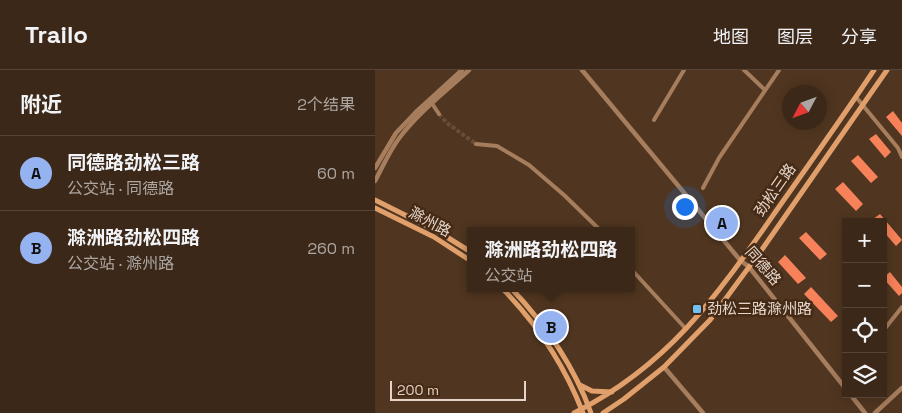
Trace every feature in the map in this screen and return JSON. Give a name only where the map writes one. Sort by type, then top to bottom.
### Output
[{"type":"main road","name":"劲松三路","points":[[574,413],[582,411],[612,392],[657,358],[701,313],[741,260],[874,70]]},
{"type":"main road","name":"劲松三路","points":[[603,413],[664,367],[710,320],[887,70]]},
{"type":"main road","name":"滁州路","points":[[376,200],[437,231],[467,250]]},
{"type":"main road","name":"滁州路","points":[[375,208],[434,237],[467,259]]},
{"type":"main road","points":[[506,292],[546,341],[570,382],[582,411]]},
{"type":"main road","points":[[514,292],[542,324],[563,356],[579,384],[591,413]]},
{"type":"main road","points":[[579,384],[592,391],[612,392]]},
{"type":"main road","points":[[611,413],[617,403]]},
{"type":"street","points":[[375,181],[400,136],[462,70]]},
{"type":"street","points":[[375,168],[397,133],[469,70]]},
{"type":"street","name":"同德路","points":[[583,70],[741,260],[749,267],[841,382]]},
{"type":"street","points":[[654,120],[684,70]]},
{"type":"street","points":[[744,70],[765,90]]},
{"type":"street","points":[[703,188],[719,158],[779,70]]},
{"type":"street","points":[[856,97],[898,148],[902,157]]},
{"type":"street","points":[[431,102],[439,114]]},
{"type":"street","points":[[477,144],[497,146],[529,165],[564,194],[597,227]]},
{"type":"street","points":[[635,273],[686,329]]},
{"type":"street","points":[[887,325],[902,307]]},
{"type":"street","points":[[664,367],[703,413]]},
{"type":"street","points":[[875,413],[902,388]]},
{"type":"street","points":[[853,398],[865,413]]},
{"type":"building","points":[[893,111],[902,123],[902,136],[886,117]]},
{"type":"building","points":[[876,134],[891,152],[885,158],[869,139]]},
{"type":"building","points":[[858,155],[878,177],[871,183],[851,161]]},
{"type":"building","points":[[843,182],[863,204],[856,211],[835,189]]},
{"type":"building","points":[[880,214],[883,218],[874,218]]},
{"type":"building","points":[[887,222],[902,240],[896,246],[887,236]]},
{"type":"building","points":[[806,232],[827,254],[820,260],[799,238]]},
{"type":"building","points":[[785,255],[806,278],[798,284],[778,262]]},
{"type":"building","points":[[890,272],[902,287],[902,293],[899,296],[887,282],[887,275]]},
{"type":"building","points":[[811,287],[838,316],[831,322],[804,294]]},
{"type":"tunnel","points":[[439,114],[447,123],[476,144]]},
{"type":"place","name":"同德路劲松三路","points":[[722,223]]},
{"type":"place","name":"劲松三路滁州路","points":[[697,309]]},
{"type":"place","name":"滁洲路劲松四路","points":[[551,327]]}]
